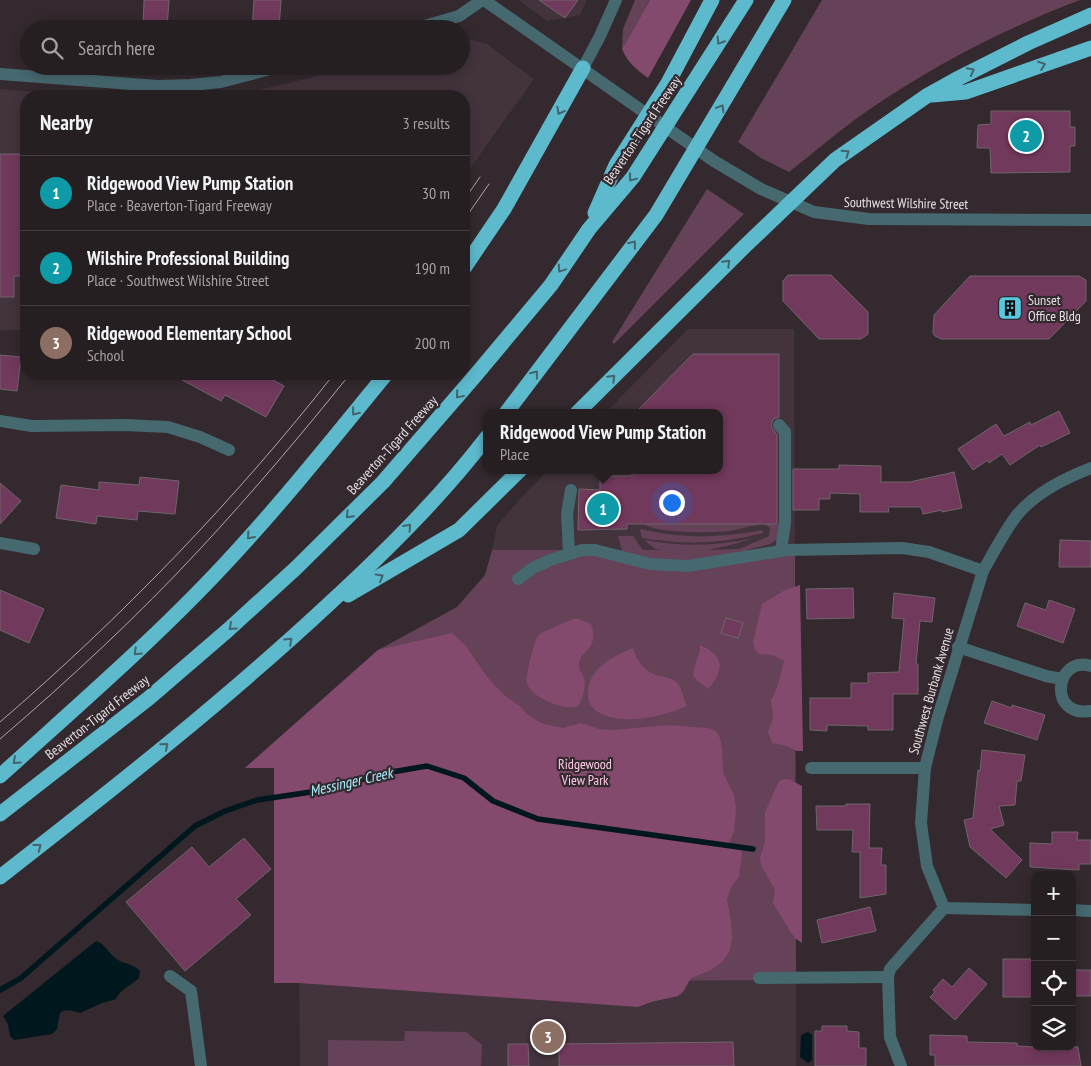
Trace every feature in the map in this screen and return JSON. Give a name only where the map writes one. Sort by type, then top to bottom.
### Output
[{"type":"highway","points":[[589,229],[616,165],[668,83],[712,0]]},
{"type":"highway","name":"Beaverton-Tigard Freeway","points":[[0,814],[149,698],[228,630],[383,482],[474,378],[551,285],[589,229],[633,177],[746,0]]},
{"type":"highway","points":[[509,409],[656,214],[784,0]]},
{"type":"highway","points":[[582,409],[744,246],[835,160],[928,95],[1028,43],[1091,15]]},
{"type":"highway","points":[[928,95],[966,92],[1091,48]]},
{"type":"highway","points":[[470,259],[504,209],[583,68]]},
{"type":"highway","points":[[0,776],[138,652],[223,565],[302,477],[381,380]]},
{"type":"highway","points":[[0,877],[107,794],[256,670],[323,610],[386,551],[472,457],[483,442]]},
{"type":"highway","points":[[323,610],[460,530],[516,474]]},
{"type":"street","points":[[445,20],[459,16],[483,0]]},
{"type":"street","name":"Southwest Wilshire Street","points":[[483,0],[615,90],[714,161],[741,178],[814,212],[869,219],[1091,220]]},
{"type":"street","points":[[583,68],[616,0]]},
{"type":"street","points":[[0,74],[158,86],[182,86],[221,82],[247,75]]},
{"type":"street","points":[[0,421],[32,426],[125,425],[168,427],[200,437],[229,450]]},
{"type":"street","points":[[779,425],[785,432],[785,523],[781,551]]},
{"type":"street","name":"Southwest Burbank Avenue","points":[[944,908],[927,866],[921,823],[925,768],[958,648],[983,571],[1018,514],[1032,500],[1052,487],[1091,468]]},
{"type":"street","points":[[569,553],[567,514],[571,490]]},
{"type":"street","points":[[0,543],[34,549]]},
{"type":"street","points":[[518,579],[533,568],[569,553],[582,550],[595,550],[650,564],[688,566],[798,549],[902,548],[928,552],[983,571]]},
{"type":"street","points":[[958,648],[1046,676],[1062,678]]},
{"type":"street","points":[[1091,666],[1076,666],[1068,671],[1062,678],[1060,687],[1061,696],[1073,710],[1091,711]]},
{"type":"street","points":[[811,768],[925,768]]},
{"type":"street","points":[[900,1066],[890,1037],[888,977],[894,963],[944,908],[1031,910]]},
{"type":"street","points":[[1076,910],[1091,911]]},
{"type":"street","points":[[170,976],[191,991],[201,1066]]},
{"type":"street","points":[[759,978],[888,977]]},
{"type":"shaded area","points":[[519,0],[587,0],[580,15],[547,21]]},
{"type":"shaded area","points":[[470,40],[487,44],[534,79],[470,169],[470,90],[259,90],[322,75],[470,75]]},
{"type":"shaded area","points":[[0,89],[20,91],[20,330],[0,330]]},
{"type":"shaded area","points":[[688,329],[794,329],[795,550],[492,550],[497,526],[544,474],[723,474],[723,409],[609,409]]},
{"type":"shaded area","points":[[796,980],[796,1066],[300,1066],[299,983]]},
{"type":"green space","points":[[635,0],[650,0],[622,49],[623,29]]},
{"type":"green space","points":[[650,0],[691,0],[648,78],[633,65],[622,49]]},
{"type":"green space","points":[[822,0],[1080,0],[998,35],[920,77],[860,116],[789,172],[761,158],[738,142]]},
{"type":"green space","points":[[707,189],[744,214],[614,344],[612,342]]},
{"type":"green space","points":[[644,524],[761,524],[730,531],[698,532],[661,530]]},
{"type":"green space","name":"Ridgewood View Park","points":[[765,524],[783,524],[778,539],[770,544],[747,550],[795,550],[796,980],[274,983],[274,768],[245,768],[378,650],[457,607],[485,575],[492,550],[622,550],[618,536],[633,536],[643,550],[663,550],[655,549],[644,540],[699,545],[754,538],[708,550],[739,549],[769,536],[770,528]]},
{"type":"green space","points":[[640,529],[687,536],[731,535],[762,530],[763,533],[717,541],[673,542],[642,538]]},
{"type":"green space","points":[[800,585],[803,751],[797,751],[787,746],[772,743],[768,732],[773,718],[771,701],[778,685],[784,661],[773,655],[759,654],[755,650],[753,642],[762,604],[785,590]]},
{"type":"green space","points":[[573,619],[579,619],[591,624],[593,639],[589,648],[580,659],[579,664],[585,682],[584,693],[578,706],[565,707],[549,702],[535,693],[527,683],[527,674],[537,637],[541,633]]},
{"type":"green space","name":"Ridgewood View Park","points":[[452,633],[465,645],[488,678],[505,696],[541,723],[563,728],[581,723],[599,729],[613,730],[669,725],[707,728],[716,731],[722,748],[723,773],[734,795],[736,809],[734,832],[728,844],[730,848],[742,851],[739,877],[732,885],[727,899],[732,937],[730,951],[722,962],[711,970],[691,978],[683,992],[678,996],[638,1007],[299,983],[274,983],[274,768],[245,768],[378,650]]},
{"type":"green space","points":[[700,645],[714,654],[720,664],[717,676],[708,689],[693,675]]},
{"type":"green space","points":[[633,648],[639,662],[646,669],[677,683],[687,706],[656,716],[632,719],[609,717],[597,712],[593,708],[588,695],[589,686],[596,671],[617,655]]},
{"type":"green space","points":[[785,779],[802,786],[802,943],[790,931],[773,903],[775,890],[761,865],[760,857],[765,843],[765,812],[779,781]]},
{"type":"green space","points":[[405,1031],[466,1032],[482,1045],[481,1066],[328,1066],[328,1040],[404,1041]]},
{"type":"water","points":[[96,941],[118,960],[138,969],[140,971],[139,978],[123,990],[116,999],[80,1013],[68,1010],[63,1011],[60,1013],[57,1029],[52,1034],[14,1040],[10,1036],[8,1024],[3,1016]]},
{"type":"water","points":[[808,1032],[812,1035],[812,1060],[808,1063],[800,1057],[801,1035]]},
{"type":"building","points":[[144,0],[169,0],[168,20],[143,20]]},
{"type":"building","points":[[254,0],[281,0],[280,20],[253,20]]},
{"type":"building","points":[[539,0],[578,0],[565,18]]},
{"type":"building","points":[[991,111],[1070,111],[1070,127],[1075,127],[1075,146],[1070,146],[1070,172],[991,173],[990,148],[977,148],[978,125],[991,124]]},
{"type":"building","points":[[0,154],[20,154],[20,276],[14,276],[14,297],[0,297]]},
{"type":"building","points":[[788,275],[831,275],[868,312],[868,334],[861,339],[819,339],[783,301],[783,281]]},
{"type":"building","name":"Sunset Office Bldg","points":[[970,276],[1079,276],[1086,280],[1086,301],[1049,339],[941,339],[935,336],[933,333],[934,315]]},
{"type":"building","points":[[693,354],[779,354],[779,417],[773,419],[771,426],[777,435],[777,524],[627,524],[627,529],[578,530],[579,489],[600,490],[600,476],[723,474],[723,409],[639,409]]},
{"type":"building","points":[[0,355],[20,357],[17,391],[0,389]]},
{"type":"building","points":[[182,380],[273,380],[284,386],[266,417],[225,395],[221,401]]},
{"type":"building","points":[[1059,411],[1070,433],[1041,447],[1040,445],[1010,465],[1002,454],[989,463],[988,460],[973,470],[958,449],[996,424],[1004,436],[1030,422],[1031,425]]},
{"type":"building","points":[[839,465],[881,466],[881,482],[910,482],[954,472],[962,508],[923,514],[921,507],[888,507],[889,512],[860,512],[860,494],[830,493],[830,499],[819,499],[819,510],[793,510],[793,469],[839,469]]},
{"type":"building","points":[[140,477],[179,481],[175,514],[138,511],[137,520],[97,516],[96,524],[56,518],[61,485],[99,490],[99,482],[139,485]]},
{"type":"building","points":[[0,483],[21,501],[0,524]]},
{"type":"building","points":[[1060,540],[1091,541],[1091,567],[1059,567]]},
{"type":"building","points":[[853,588],[854,618],[807,619],[806,589]]},
{"type":"building","points":[[0,590],[44,609],[29,643],[0,630]]},
{"type":"building","points":[[894,593],[935,598],[932,622],[920,621],[916,664],[918,664],[918,694],[893,694],[893,730],[868,730],[868,726],[827,725],[827,731],[810,730],[810,698],[851,698],[851,683],[868,683],[868,673],[899,672],[904,619],[892,618]]},
{"type":"building","points":[[1049,600],[1075,609],[1063,643],[1017,626],[1025,603],[1046,610]]},
{"type":"building","points":[[726,618],[743,623],[738,638],[721,633]]},
{"type":"building","points":[[992,701],[1012,708],[1012,705],[1045,715],[1037,740],[984,723]]},
{"type":"building","points":[[982,750],[1025,755],[1021,781],[1017,781],[1015,805],[999,806],[1004,825],[990,829],[1022,860],[1006,878],[970,847],[964,820],[973,818]]},
{"type":"building","points":[[846,804],[870,804],[869,848],[882,848],[881,865],[886,865],[886,894],[860,898],[860,852],[852,852],[853,830],[817,830],[816,806],[846,806]]},
{"type":"building","points":[[1052,832],[1078,832],[1077,840],[1091,840],[1091,864],[1079,864],[1079,870],[1030,867],[1030,843],[1052,844]]},
{"type":"building","points":[[244,838],[271,869],[236,899],[251,915],[185,971],[126,902],[192,847],[209,867]]},
{"type":"building","points":[[870,907],[876,931],[822,943],[817,920]]},
{"type":"building","points":[[1003,959],[1031,959],[1031,997],[1003,997]]},
{"type":"building","points":[[969,968],[987,984],[955,1020],[930,997],[935,992],[933,990],[943,979],[952,987]]},
{"type":"building","points":[[1076,970],[1091,970],[1091,996],[1076,996]]},
{"type":"building","points":[[822,1026],[847,1026],[847,1031],[859,1032],[859,1048],[866,1048],[866,1066],[815,1066],[815,1031],[822,1031]]},
{"type":"building","points":[[930,1035],[967,1036],[967,1042],[1017,1043],[1017,1046],[1031,1047],[1031,1051],[1076,1051],[1076,1047],[1078,1047],[1081,1066],[935,1066],[935,1055],[930,1055]]},
{"type":"building","points":[[733,1042],[734,1066],[559,1066],[559,1044]]},
{"type":"building","points":[[508,1044],[528,1044],[529,1066],[508,1066]]},
{"type":"waterway","name":"Messinger Creek","points":[[0,990],[21,978],[195,826],[225,811],[257,800],[318,791],[386,773],[427,766],[464,778],[493,801],[538,819],[753,849]]},
{"type":"tram line","points":[[470,191],[480,177]]},
{"type":"tram line","points":[[470,211],[489,184]]},
{"type":"tram line","points":[[0,722],[90,641],[175,556],[257,467],[329,380]]},
{"type":"tram line","points":[[0,739],[103,647],[152,599],[258,485],[345,380]]},
{"type":"place","name":"Wilshire Professional Building","points":[[1026,136]]},
{"type":"place","name":"Sunset Office Bldg","points":[[1010,308]]},
{"type":"place","name":"Ridgewood View Pump Station","points":[[603,509]]},
{"type":"place","name":"Ridgewood Elementary School","points":[[548,1037]]}]
